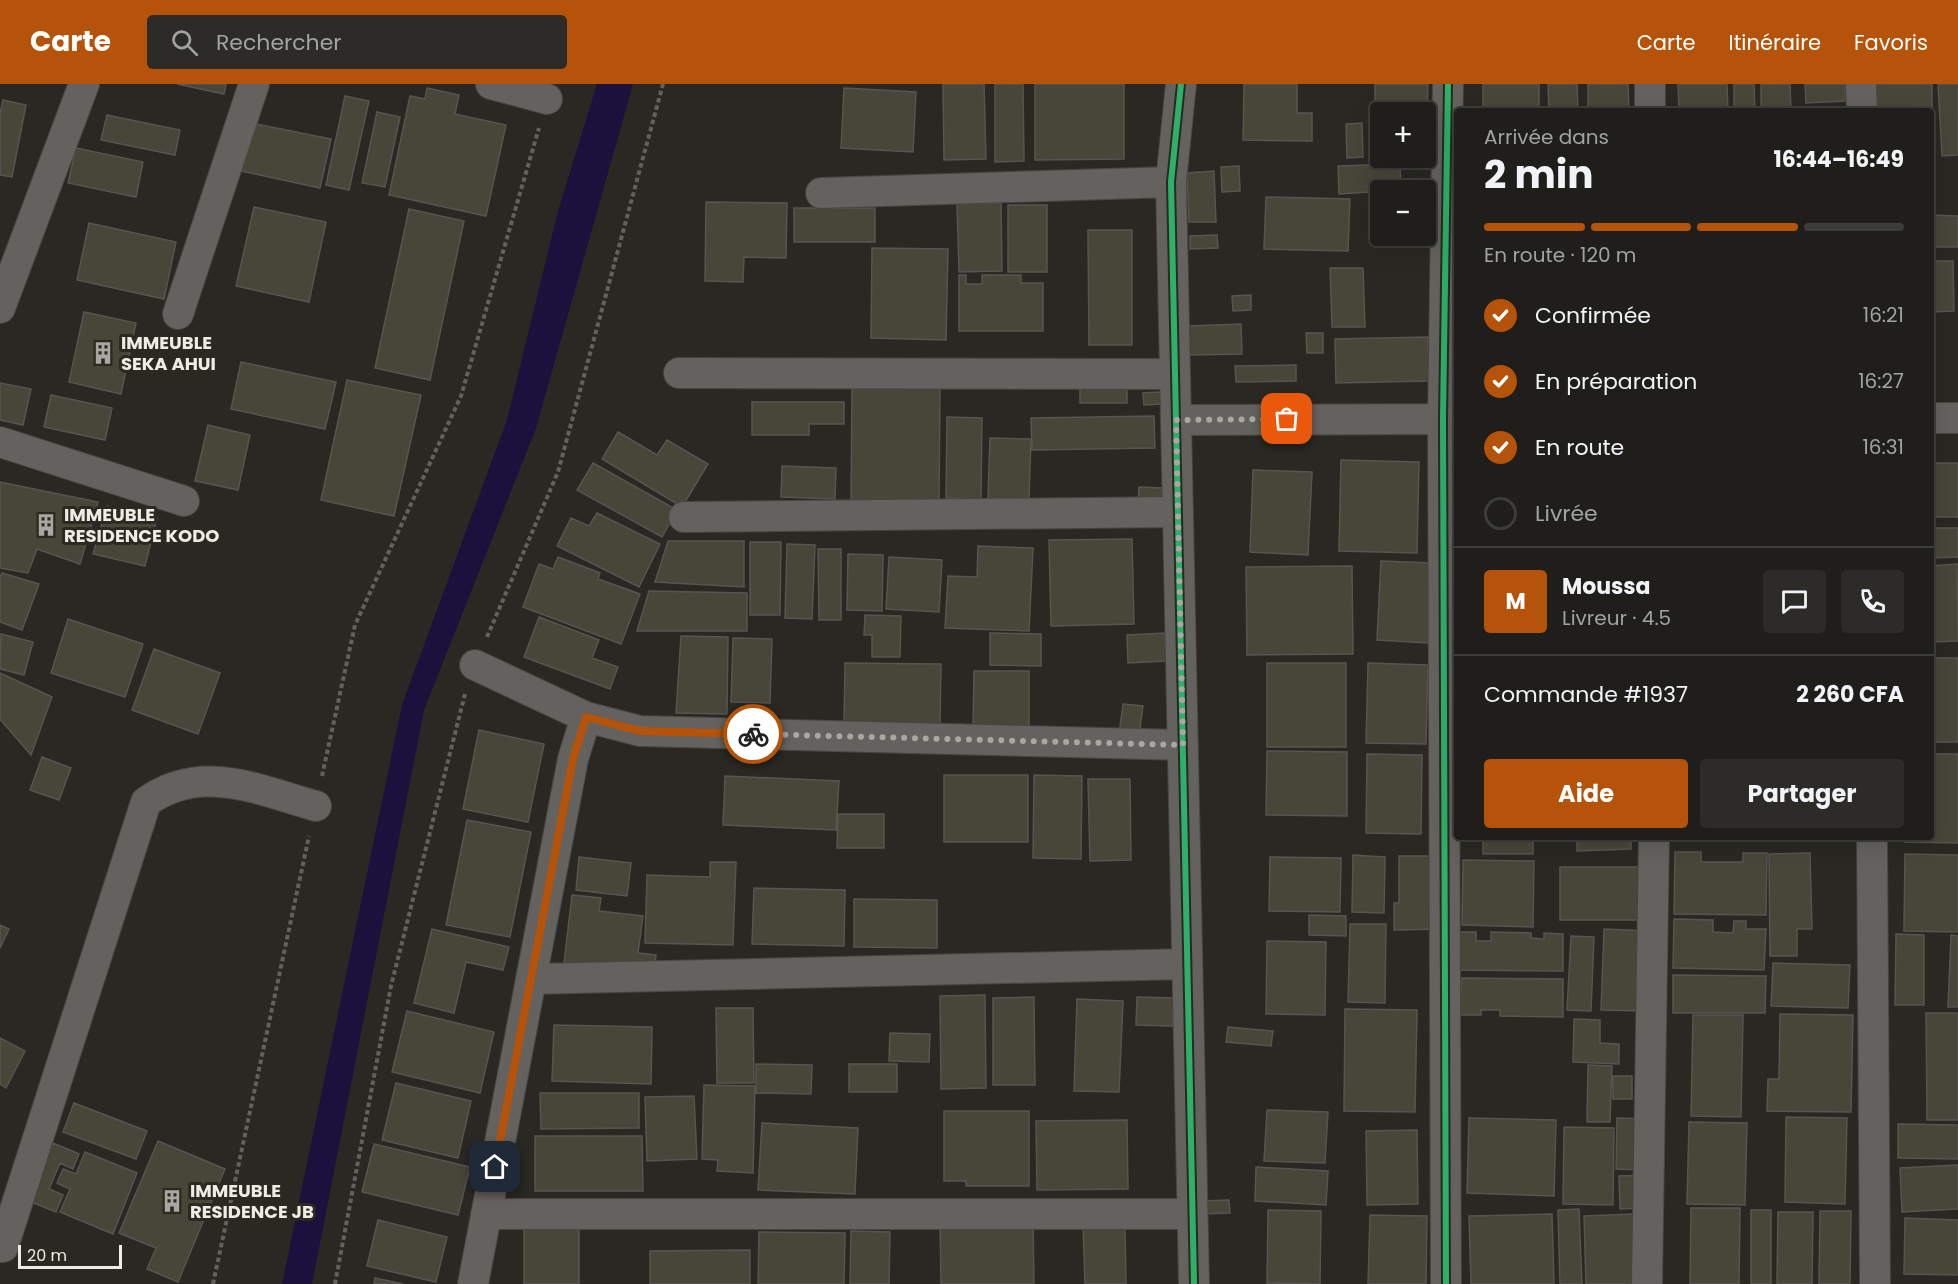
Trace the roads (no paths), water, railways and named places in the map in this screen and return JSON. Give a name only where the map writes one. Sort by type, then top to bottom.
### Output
[{"type":"street","points":[[0,308],[84,84]]},
{"type":"street","points":[[178,314],[254,84]]},
{"type":"street","points":[[491,84],[547,99]]},
{"type":"street","points":[[1181,84],[1171,182],[1194,1284]]},
{"type":"street","points":[[1446,1284],[1450,419],[1448,84]]},
{"type":"street","points":[[1650,84],[1650,108]]},
{"type":"street","points":[[1861,84],[1862,108]]},
{"type":"street","points":[[821,193],[1171,182]]},
{"type":"street","points":[[679,373],[1175,374]]},
{"type":"street","points":[[1934,418],[1958,418]]},
{"type":"street","points":[[1176,420],[1450,419]]},
{"type":"street","points":[[0,442],[184,501]]},
{"type":"street","points":[[684,517],[1178,512]]},
{"type":"street","points":[[475,664],[586,717],[640,731],[1183,745]]},
{"type":"street","points":[[473,1284],[573,759],[586,717]]},
{"type":"street","points":[[1,1251],[146,802],[161,791],[194,780],[226,781],[316,806]]},
{"type":"street","points":[[1647,1284],[1653,840]]},
{"type":"street","points":[[1872,840],[1875,1284]]},
{"type":"street","points":[[531,979],[1187,964]]},
{"type":"street","points":[[486,1214],[1192,1214]]},
{"type":"place","name":"IMMEUBLE SEKA AHUI","points":[[103,353]]},
{"type":"place","name":"IMMEUBLE RESIDENCE KODO","points":[[46,525]]},
{"type":"place","name":"IMMEUBLE RESIDENCE JB","points":[[172,1201]]}]
